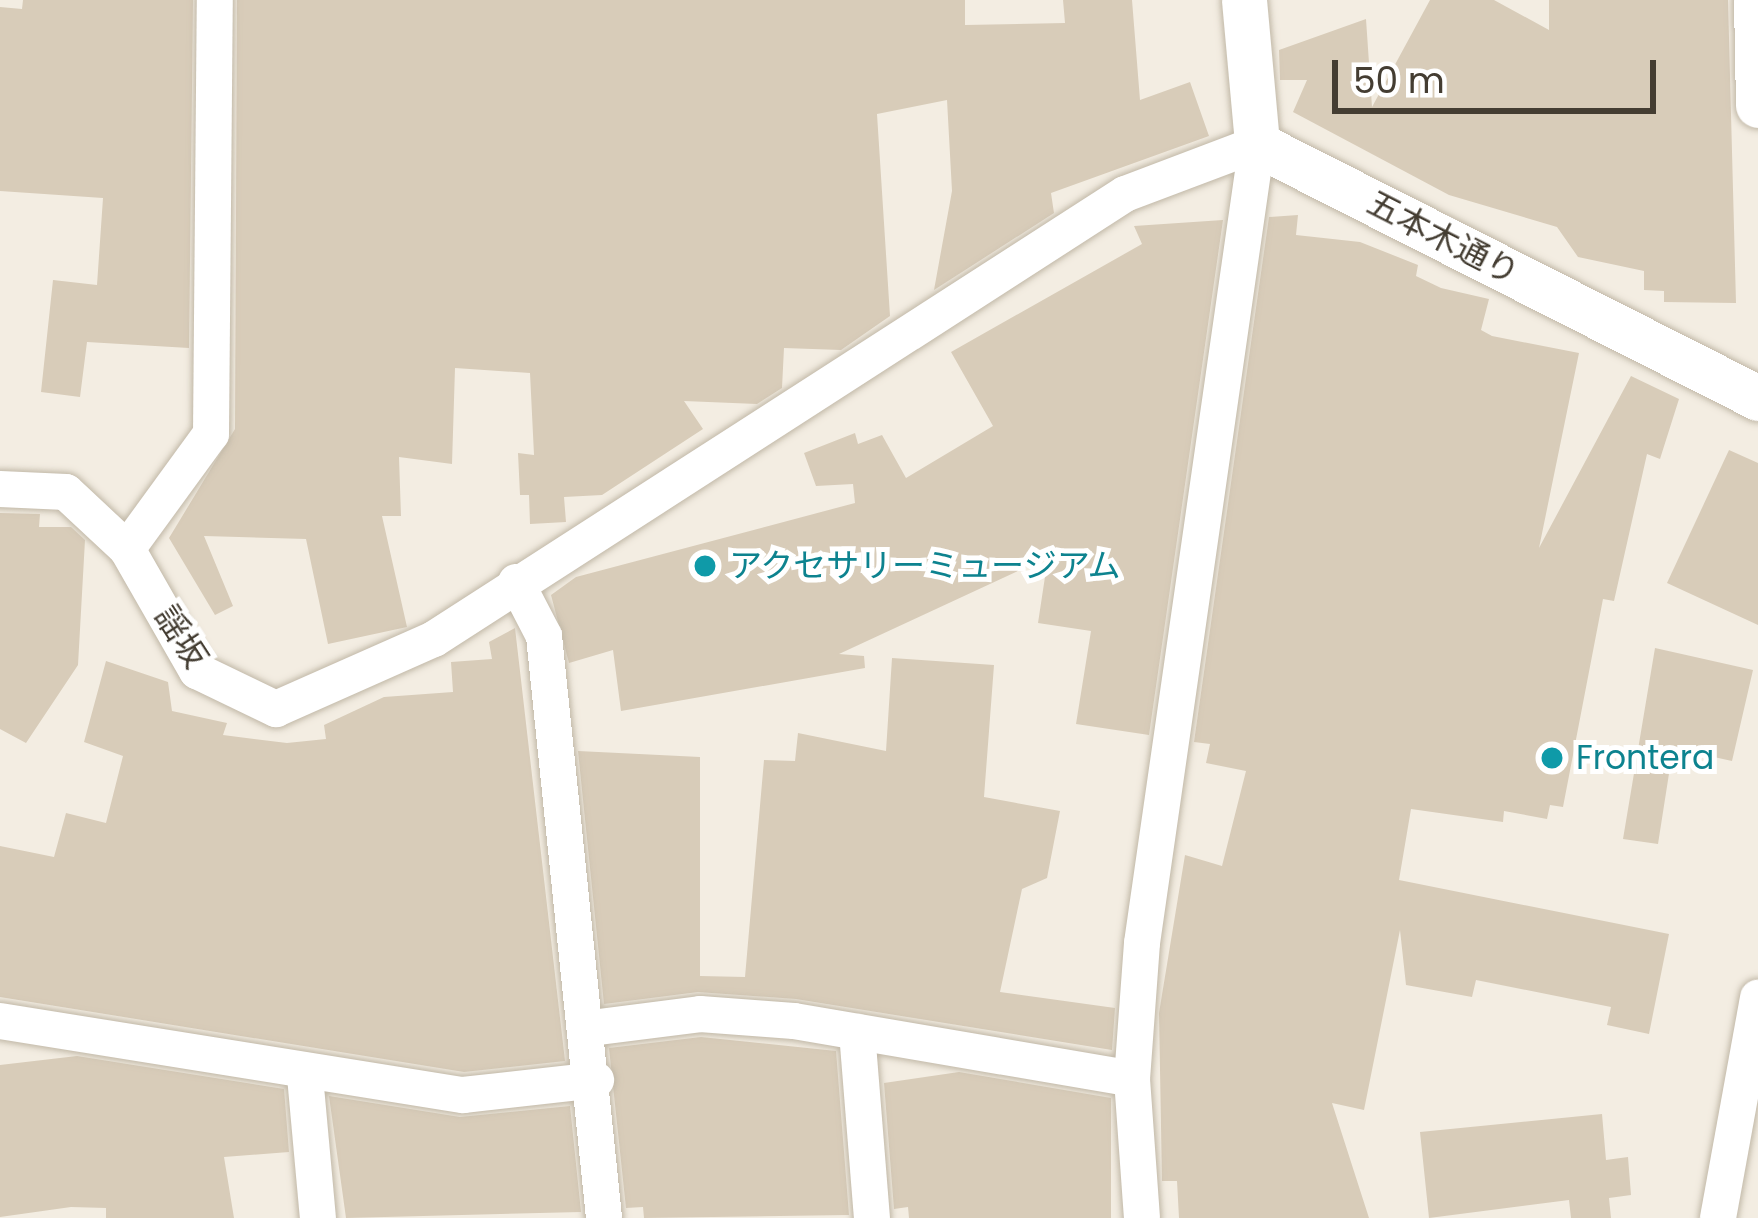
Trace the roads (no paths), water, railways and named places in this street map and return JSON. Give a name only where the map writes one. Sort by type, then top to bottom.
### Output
[{"type":"street","points":[[127,549],[211,434],[215,0]]},
{"type":"street","points":[[1142,1218],[1132,1079],[1257,144],[1244,0]]},
{"type":"street","points":[[1756,0],[1758,106]]},
{"type":"street","name":"謡坂","points":[[0,489],[66,492],[127,549],[197,671],[276,709],[371,673],[1125,194],[1257,144]]},
{"type":"street","name":"五本木通り","points":[[1257,144],[1758,398]]},
{"type":"street","points":[[516,582],[544,636],[591,1028],[604,1218]]},
{"type":"street","points":[[1718,1218],[1758,998]]},
{"type":"street","points":[[591,1028],[700,1014],[857,1032],[1132,1079]]},
{"type":"street","points":[[0,1021],[305,1076],[464,1095],[596,1080]]},
{"type":"street","points":[[857,1032],[872,1218]]},
{"type":"street","points":[[305,1076],[318,1218]]},
{"type":"place","name":"アクセサリーミュージアム","points":[[705,566]]},
{"type":"place","name":"Frontera","points":[[1552,758]]}]
